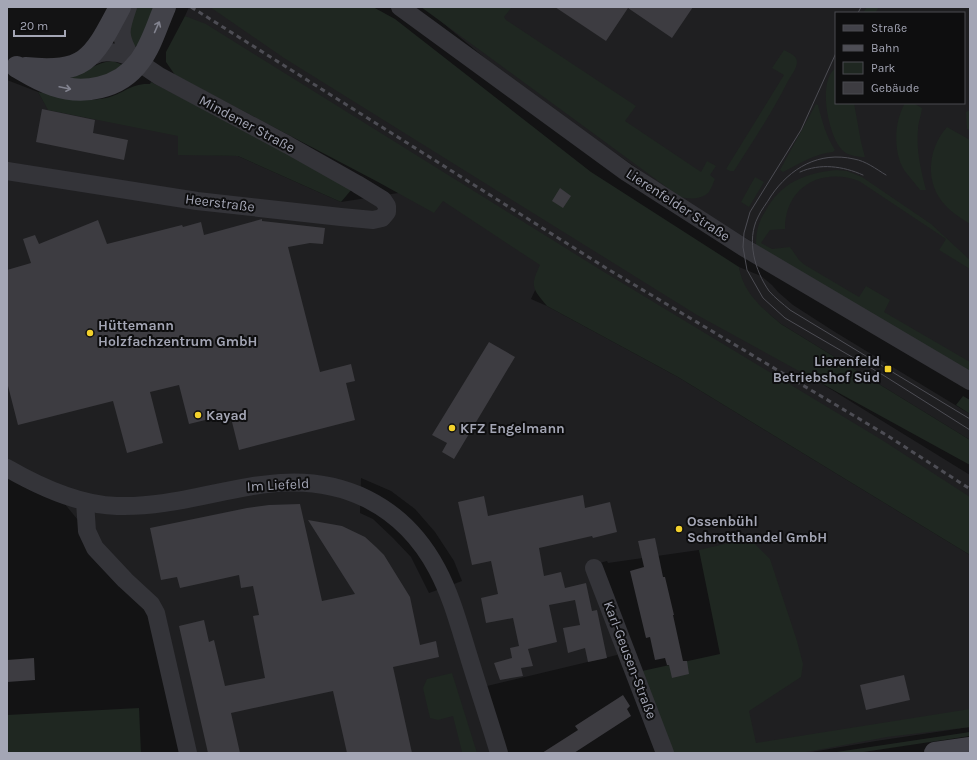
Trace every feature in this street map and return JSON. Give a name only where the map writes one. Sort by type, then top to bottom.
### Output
[{"type":"main road","name":"Mindener Straße","points":[[12,66],[57,70],[76,65],[88,58],[98,48],[120,7]]},
{"type":"main road","points":[[135,60],[165,7]]},
{"type":"main road","name":"Mindener Straße","points":[[12,66],[53,85],[70,90],[83,90],[100,88],[117,82],[126,75],[135,60]]},
{"type":"main road","points":[[934,753],[970,748]]},
{"type":"street","name":"Mindener Straße","points":[[128,7],[121,34],[122,41],[135,60]]},
{"type":"street","name":"Lierenfelder Straße","points":[[400,7],[632,176],[743,247],[970,381]]},
{"type":"street","name":"Mindener Straße","points":[[88,58],[100,53],[108,52],[118,53],[135,60],[159,76],[288,145],[356,184]]},
{"type":"street","name":"Heerstraße","points":[[7,171],[196,201],[373,220],[382,218],[387,212],[387,206],[383,200],[356,184]]},
{"type":"street","name":"Im Liefeld","points":[[7,468],[20,476],[85,502],[115,506],[139,506],[169,502],[258,485],[307,482],[329,485],[353,492],[382,506],[402,523],[422,544],[437,569],[453,606],[499,753]]},
{"type":"street","points":[[85,502],[87,531],[95,548],[125,580],[151,604],[156,613],[188,753]]},
{"type":"street","name":"Karl-Geusen-Straße","points":[[594,568],[665,753]]},
{"type":"shaded area","points":[[189,7],[243,7],[526,201],[970,475],[970,523],[185,16]]},
{"type":"shaded area","points":[[424,7],[970,7],[970,374],[683,200],[518,86]]},
{"type":"shaded area","points":[[7,80],[38,92],[48,109],[180,134],[210,155],[238,156],[341,202],[398,193],[411,174],[548,263],[531,299],[547,306],[678,377],[970,555],[970,727],[806,753],[764,753],[755,745],[699,550],[608,563],[607,561],[589,566],[622,644],[617,655],[487,686],[481,700],[496,753],[190,753],[158,613],[99,546],[51,487],[7,465]],"holes":[[[361,478],[391,491],[415,509],[435,532],[454,561],[462,581],[429,593],[411,557],[373,519],[360,513]]]},
{"type":"shaded area","points":[[739,267],[761,276],[793,305],[970,414],[970,440],[781,324],[757,304],[746,289],[740,277]]},
{"type":"green space","points":[[135,7],[155,7],[138,44],[135,47],[132,46],[129,29]]},
{"type":"green space","points":[[210,7],[373,7],[395,19],[591,172],[739,267],[745,285],[754,299],[781,324],[970,440],[970,465],[697,315],[284,58]]},
{"type":"green space","points":[[421,7],[512,7],[504,17],[506,20],[636,106],[625,121],[701,172],[707,161],[716,166],[710,175],[715,179],[709,192],[698,198],[680,197]]},
{"type":"green space","points":[[867,7],[879,7],[876,12],[864,12]]},
{"type":"green space","points":[[185,16],[206,24],[604,272],[882,440],[970,497],[970,555],[678,377],[547,306],[538,295],[534,287],[535,278],[540,265],[443,201],[434,213],[175,75],[166,62],[166,52]]},
{"type":"green space","points":[[784,50],[796,58],[797,64],[795,69],[769,116],[734,171],[730,171],[726,169],[784,75],[772,68]]},
{"type":"green space","points":[[113,61],[123,65],[97,80],[67,79],[95,66]]},
{"type":"green space","points":[[835,69],[835,104],[854,104],[865,157],[853,156],[844,152],[832,133],[826,95],[830,74]]},
{"type":"green space","points":[[151,82],[283,150],[352,189],[341,202],[238,156],[178,155],[178,136],[48,110],[38,92],[89,100],[106,98],[137,85],[150,84]]},
{"type":"green space","points":[[816,104],[818,105],[827,134],[835,150],[833,152],[813,157],[783,172],[780,170]]},
{"type":"green space","points":[[904,104],[915,104],[922,108],[918,127],[918,153],[926,190],[920,190],[906,173],[900,162],[896,136],[901,111]]},
{"type":"green space","points":[[970,110],[970,130],[967,129],[966,112]]},
{"type":"green space","points":[[947,127],[970,140],[970,224],[945,205],[938,196],[931,176],[932,155],[941,135]]},
{"type":"green space","points":[[825,171],[847,171],[862,177],[931,224],[970,260],[970,269],[939,250],[946,239],[859,181],[845,177],[819,179],[808,184],[798,192],[791,202],[787,214],[785,229],[770,230],[761,243],[772,249],[790,247],[799,260],[805,265],[859,297],[866,286],[890,300],[884,312],[970,362],[970,371],[756,247],[760,222],[771,202],[778,194],[794,181]]},
{"type":"green space","points":[[755,177],[764,182],[749,207],[741,202]]},
{"type":"green space","points":[[963,396],[970,400],[970,414],[956,405]]},
{"type":"green space","points":[[742,540],[754,543],[770,559],[803,664],[801,677],[749,711],[756,743],[970,709],[970,727],[887,737],[801,753],[668,753],[642,671],[720,654],[699,550]]},
{"type":"green space","points":[[452,673],[477,753],[458,753],[462,752],[453,716],[438,720],[430,718],[423,688],[427,679]]},
{"type":"green space","points":[[139,708],[141,753],[7,753],[7,715]]},
{"type":"green space","points":[[970,732],[970,736],[857,753],[830,753]]},
{"type":"building","points":[[555,7],[693,7],[672,38],[628,8],[606,41]]},
{"type":"building","points":[[42,109],[95,120],[93,133],[128,140],[124,160],[36,142]]},
{"type":"building","points":[[560,188],[571,196],[563,208],[552,201]]},
{"type":"building","points":[[262,219],[262,221],[325,228],[323,244],[310,243],[288,247],[320,372],[351,364],[355,381],[346,383],[355,420],[239,450],[230,414],[189,424],[179,385],[150,392],[163,443],[127,453],[113,401],[18,425],[7,382],[7,270],[31,263],[23,239],[35,235],[39,244],[98,220],[107,244],[182,225],[183,227],[201,222],[204,235]]},
{"type":"building","points":[[489,342],[515,357],[454,459],[442,452],[447,443],[432,435]]},
{"type":"building","points":[[583,495],[585,508],[610,502],[617,532],[539,548],[544,576],[561,572],[565,588],[586,583],[592,611],[597,610],[607,658],[588,662],[585,648],[568,653],[563,628],[580,625],[575,600],[549,605],[557,642],[528,649],[533,666],[521,668],[523,676],[500,680],[494,663],[512,658],[510,648],[519,646],[513,618],[486,623],[481,598],[498,594],[491,561],[472,565],[458,502],[484,496],[488,516]]},
{"type":"building","points":[[300,504],[322,601],[355,594],[308,520],[342,526],[365,537],[376,547],[384,555],[410,597],[420,645],[436,641],[439,657],[393,667],[412,753],[347,753],[333,691],[231,713],[240,753],[208,753],[179,626],[204,620],[209,642],[214,640],[225,686],[265,678],[253,616],[259,615],[253,586],[241,588],[239,575],[180,588],[177,577],[161,580],[150,528],[247,508],[269,505]]},
{"type":"building","points":[[655,538],[663,577],[665,577],[674,615],[683,661],[687,661],[689,674],[672,678],[669,665],[667,665],[665,658],[655,660],[650,637],[646,638],[630,571],[644,567],[638,541]]},
{"type":"building","points":[[34,658],[35,680],[7,682],[7,660]]},
{"type":"building","points":[[904,675],[910,700],[866,710],[860,685]]},
{"type":"building","points":[[623,695],[630,706],[627,709],[631,716],[574,753],[542,753],[578,730],[575,726]]},
{"type":"tram line","points":[[858,12],[861,7]]},
{"type":"tram line","points":[[835,55],[801,130],[750,212],[744,233],[743,247],[747,270],[763,298],[785,318],[883,375],[970,430]]},
{"type":"tram line","points":[[886,175],[863,162],[841,157],[829,157],[817,160],[796,170],[787,177],[771,196],[754,226],[753,245],[756,265],[769,291],[776,299],[790,310],[970,419]]},
{"type":"tram line","points":[[800,172],[815,167],[832,167],[848,169],[863,175]]},
{"type":"railway","points":[[191,7],[606,268],[888,436],[970,489]]},
{"type":"place","name":"Hüttemann Holzfachzentrum GmbH","points":[[90,333]]},
{"type":"place","name":"Lierenfeld Betriebshof Süd","points":[[888,369]]},
{"type":"place","name":"Kayad","points":[[198,415]]},
{"type":"place","name":"KFZ Engelmann","points":[[452,428]]},
{"type":"place","name":"Ossenbühl Schrotthandel GmbH","points":[[679,529]]}]
